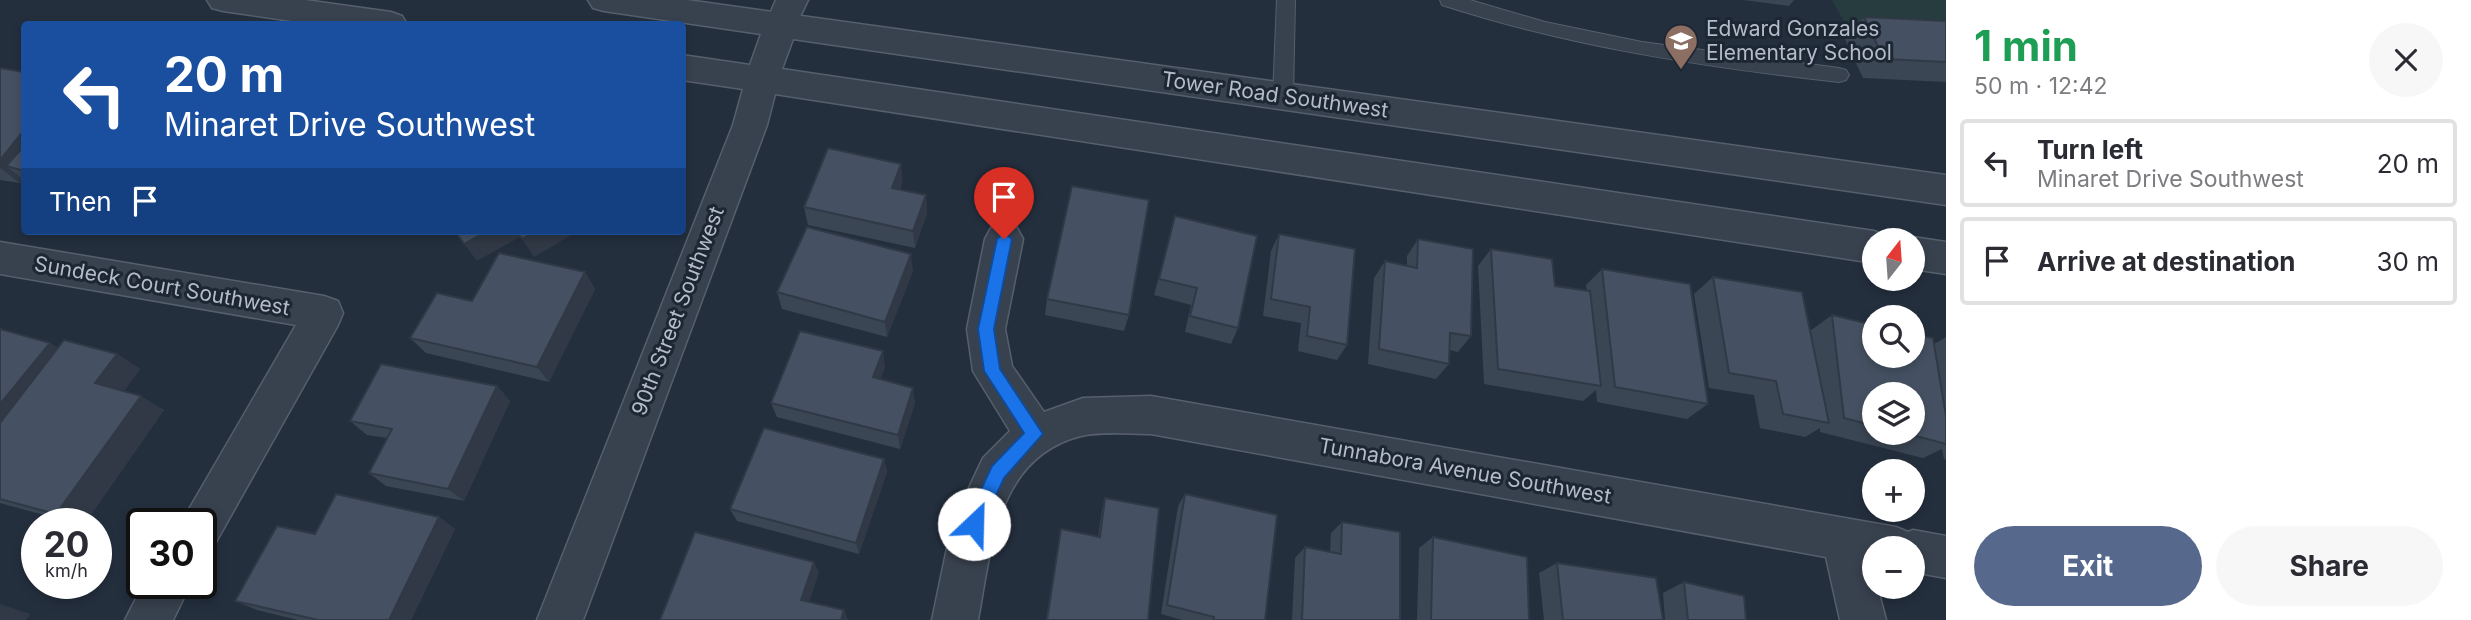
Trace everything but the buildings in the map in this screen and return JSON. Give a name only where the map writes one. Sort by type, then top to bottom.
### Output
[{"type":"street","points":[[223,0],[370,21]]},
{"type":"street","name":"Tower Road Southwest","points":[[604,0],[787,13],[1283,96],[1946,191]]},
{"type":"street","name":"90th Street Southwest","points":[[560,620],[750,125],[762,79],[787,13]]},
{"type":"street","points":[[686,68],[1862,245]]},
{"type":"street","points":[[956,620],[974,524],[998,472],[1035,434],[992,371],[986,329],[1004,239]]},
{"type":"street","points":[[1925,255],[1946,258]]},
{"type":"street","name":"Sundeck Court Southwest","points":[[0,258],[324,313],[212,508]]},
{"type":"street","name":"Tunnabora Avenue Southwest","points":[[1035,434],[1083,417],[1151,415],[1862,542]]},
{"type":"street","points":[[1844,539],[1863,620]]},
{"type":"street","points":[[1925,553],[1946,556]]},
{"type":"street","points":[[148,620],[160,599]]},
{"type":"lane","points":[[1283,96],[1286,0]]},
{"type":"lane","points":[[1449,0],[1494,16],[1582,39],[1719,61],[1839,75]]},
{"type":"green space","points":[[1832,0],[1946,0],[1946,22],[1845,23]]},
{"type":"place","name":"Edward Gonzales Elementary School","points":[[1681,71]]},
{"type":"route","points":[[974,524],[998,472],[1035,434],[992,371],[986,329],[1004,239]]}]
